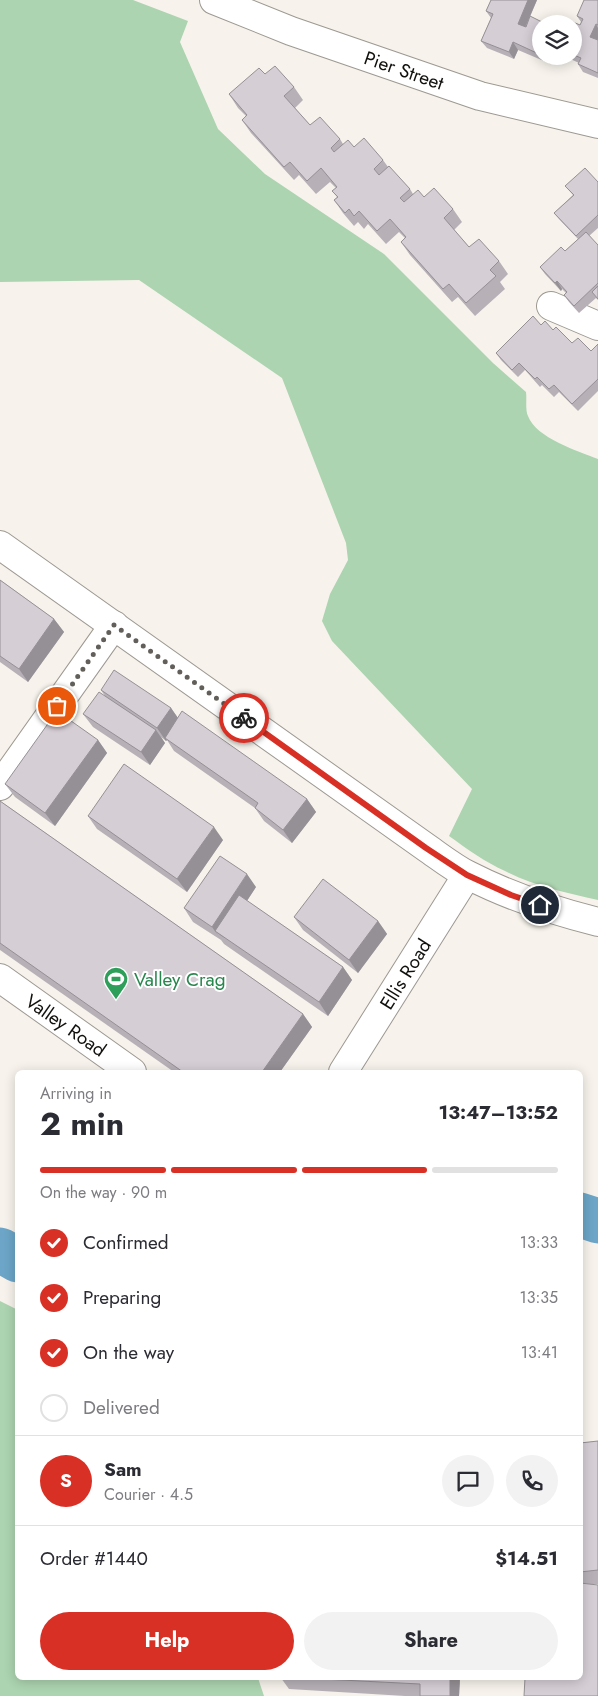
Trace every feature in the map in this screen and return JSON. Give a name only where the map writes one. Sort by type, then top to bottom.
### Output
[{"type":"street","name":"Pier Street","points":[[214,0],[291,31],[480,96],[598,124]]},
{"type":"street","points":[[551,306],[598,326]]},
{"type":"street","points":[[0,545],[426,848],[467,875],[511,895],[569,915],[598,922]]},
{"type":"street","points":[[0,786],[114,625]]},
{"type":"street","name":"Ellis Road","points":[[344,1070],[467,875]]},
{"type":"street","name":"Valley Road","points":[[0,978],[129,1070]]},
{"type":"green space","points":[[0,0],[133,0],[188,21],[180,42],[218,129],[265,174],[384,254],[493,363],[526,392],[527,414],[532,424],[540,431],[558,443],[598,459],[598,900],[527,881],[483,859],[449,836],[472,789],[332,641],[322,621],[330,594],[348,560],[346,543],[282,378],[139,280],[0,282]]},
{"type":"green space","points":[[0,1301],[15,1308],[15,1680],[259,1680],[264,1696],[0,1696]]},
{"type":"building","points":[[491,0],[528,0],[518,24],[526,27],[530,16],[532,17],[532,51],[513,42],[509,52],[481,41],[493,14],[486,11]]},
{"type":"building","points":[[584,0],[598,0],[598,25],[596,24],[590,37],[598,40],[598,73],[580,65],[582,65],[583,19],[582,15],[577,15]]},
{"type":"building","points":[[275,66],[294,87],[284,96],[310,125],[320,117],[340,139],[331,148],[334,152],[348,140],[354,147],[364,138],[383,160],[374,169],[379,175],[389,166],[410,189],[400,198],[404,202],[418,190],[424,197],[434,188],[453,209],[444,218],[469,247],[479,239],[499,261],[490,270],[496,276],[466,303],[449,284],[443,289],[401,242],[406,237],[390,219],[377,231],[359,211],[354,216],[349,209],[345,213],[334,200],[338,197],[332,191],[337,187],[321,168],[307,181],[290,162],[284,167],[242,120],[247,115],[229,94],[259,68],[265,74]]},
{"type":"building","points":[[585,168],[598,182],[598,215],[576,236],[554,213],[574,195],[565,186]]},
{"type":"building","points":[[586,232],[598,245],[598,283],[574,306],[564,295],[567,292],[557,281],[555,283],[540,267],[561,247],[565,251]]},
{"type":"building","points":[[598,286],[598,299],[592,292]]},
{"type":"building","points":[[533,316],[541,325],[545,321],[553,330],[556,327],[572,343],[578,338],[591,351],[598,344],[598,379],[572,404],[554,385],[549,389],[537,377],[535,379],[519,363],[512,370],[496,353]]},
{"type":"building","points":[[0,580],[54,619],[19,669],[0,656]]},
{"type":"building","points":[[114,670],[171,708],[157,728],[101,690]]},
{"type":"building","points":[[99,692],[156,730],[141,752],[83,714]]},
{"type":"building","points":[[57,711],[98,740],[45,813],[5,784]]},
{"type":"building","points":[[182,711],[307,799],[283,830],[255,808],[258,803],[165,738]]},
{"type":"building","points":[[124,764],[214,827],[177,879],[88,816]]},
{"type":"building","points":[[0,801],[303,1014],[263,1070],[180,1070],[0,943]]},
{"type":"building","points":[[220,856],[247,874],[212,927],[184,908]]},
{"type":"building","points":[[323,879],[378,921],[349,960],[294,917]]},
{"type":"building","points":[[239,895],[343,967],[319,1002],[215,931]]},
{"type":"building","points":[[598,1441],[598,1570],[583,1572],[583,1443]]},
{"type":"building","points":[[583,1583],[598,1585],[598,1696],[524,1696],[525,1680],[583,1680]]},
{"type":"building","points":[[341,1680],[450,1680],[450,1696],[420,1696],[420,1684]]},
{"type":"waterway","points":[[583,1216],[598,1221]]},
{"type":"waterway","points":[[0,1250],[15,1258]]},
{"type":"way so far","points":[[57,706],[114,625],[244,718]]},
{"type":"place","name":"Valley Crag","points":[[116,1000]]},
{"type":"route","points":[[244,718],[426,848],[467,875],[511,895],[540,905]]}]
